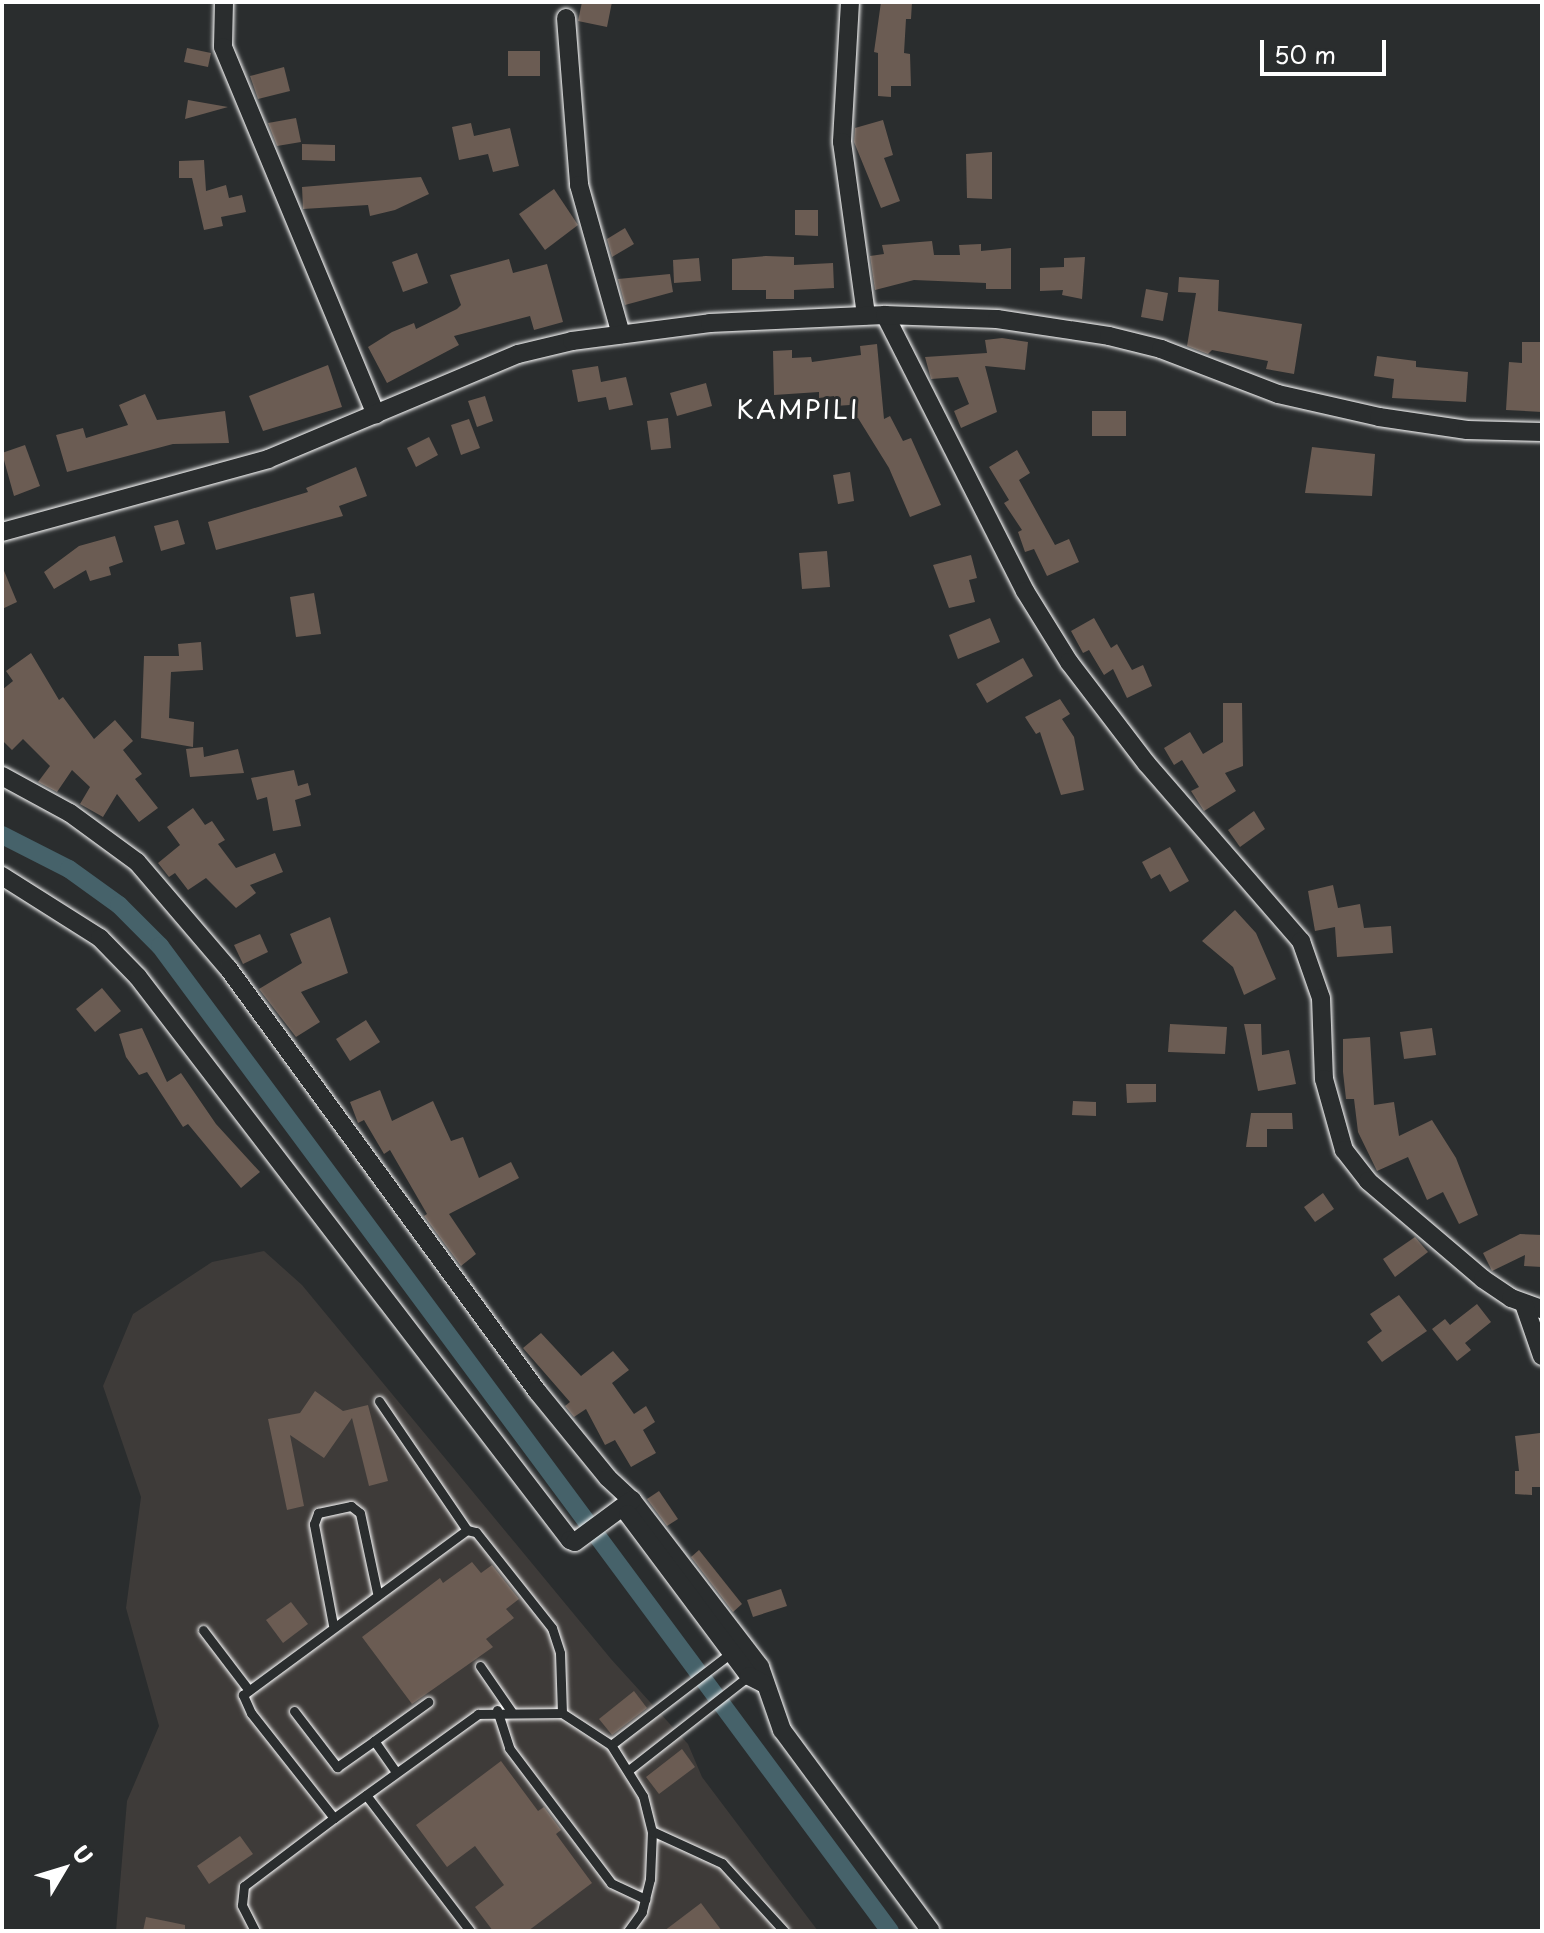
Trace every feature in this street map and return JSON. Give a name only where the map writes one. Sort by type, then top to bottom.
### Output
[{"type":"street","points":[[224,2],[223,47],[376,414]]},
{"type":"street","points":[[850,2],[841,87],[842,142],[875,315],[1025,591],[1069,662],[1147,764],[1301,941],[1321,998],[1324,1079],[1344,1150],[1407,1216],[1483,1279],[1533,1306],[1542,1356]]},
{"type":"street","points":[[566,18],[579,185],[621,334]]},
{"type":"street","points":[[2,532],[268,459],[518,354],[621,334],[875,315],[973,316],[1109,336],[1161,349],[1278,394],[1350,410],[1453,428],[1542,432]]},
{"type":"street","points":[[2,776],[114,843],[173,900],[424,1241],[608,1478],[623,1507],[753,1677],[782,1730],[931,1931]]},
{"type":"street","points":[[2,876],[100,938],[138,977],[570,1540],[579,1539],[623,1507]]},
{"type":"lane","points":[[379,1401],[467,1530],[476,1532],[552,1628],[560,1653],[562,1713]]},
{"type":"lane","points":[[333,1625],[314,1524],[318,1513],[351,1506],[360,1513],[377,1592]]},
{"type":"lane","points":[[334,1818],[245,1704],[248,1689],[377,1592],[467,1530]]},
{"type":"lane","points":[[203,1630],[248,1689]]},
{"type":"lane","points":[[611,1745],[733,1652]]},
{"type":"lane","points":[[480,1666],[511,1711]]},
{"type":"lane","points":[[630,1769],[753,1677]]},
{"type":"lane","points":[[294,1711],[337,1767],[428,1702]]},
{"type":"lane","points":[[497,1710],[509,1748],[611,1883],[645,1899]]},
{"type":"lane","points":[[255,1931],[242,1905],[244,1886],[478,1714],[497,1710],[562,1713],[611,1745],[630,1769],[652,1831],[645,1899],[628,1931]]},
{"type":"lane","points":[[374,1741],[396,1772]]},
{"type":"lane","points":[[366,1795],[470,1931]]},
{"type":"lane","points":[[652,1831],[740,1877],[784,1931]]},
{"type":"shaded area","points":[[264,1251],[302,1285],[611,1659],[688,1744],[702,1777],[818,1931],[116,1931],[127,1801],[159,1726],[126,1608],[141,1497],[103,1386],[133,1314],[212,1262]]},
{"type":"building","points":[[582,2],[612,2],[607,27],[578,21]]},
{"type":"building","points":[[881,2],[912,2],[911,19],[906,19],[904,53],[910,54],[911,86],[891,86],[891,97],[878,96],[878,53],[874,52]]},
{"type":"building","points":[[187,48],[211,53],[208,67],[184,62]]},
{"type":"building","points":[[508,51],[540,51],[540,76],[508,76]]},
{"type":"building","points":[[284,67],[290,91],[258,99],[250,76]]},
{"type":"building","points":[[188,100],[228,107],[185,119]]},
{"type":"building","points":[[296,118],[301,142],[277,146],[268,123]]},
{"type":"building","points":[[883,120],[893,155],[884,158],[900,201],[881,208],[854,142],[855,128]]},
{"type":"building","points":[[471,123],[474,136],[510,128],[519,166],[493,172],[488,154],[459,160],[452,127]]},
{"type":"building","points":[[302,144],[335,145],[335,161],[302,160]]},
{"type":"building","points":[[992,152],[992,199],[967,198],[966,154]]},
{"type":"building","points":[[204,160],[206,191],[226,185],[229,198],[242,195],[246,212],[221,217],[223,226],[204,230],[192,178],[179,178],[179,161]]},
{"type":"building","points":[[421,177],[429,194],[395,210],[370,216],[368,205],[303,209],[302,187]]},
{"type":"building","points":[[554,189],[578,225],[545,250],[519,214]]},
{"type":"building","points":[[795,210],[818,210],[818,236],[795,235]]},
{"type":"building","points":[[625,228],[634,244],[612,257],[607,239]]},
{"type":"building","points":[[932,241],[934,255],[960,255],[959,245],[981,244],[981,251],[1011,248],[1011,289],[986,289],[986,283],[914,280],[875,290],[870,256],[884,254],[882,245]]},
{"type":"building","points":[[417,253],[428,283],[403,292],[392,262]]},
{"type":"building","points":[[794,257],[794,265],[833,263],[834,288],[794,290],[794,299],[766,299],[766,290],[732,290],[732,259]]},
{"type":"building","points":[[1085,257],[1082,299],[1062,295],[1063,290],[1040,291],[1040,268],[1064,267],[1064,258]]},
{"type":"building","points":[[699,258],[701,281],[674,283],[673,260]]},
{"type":"building","points":[[509,259],[513,273],[547,264],[563,322],[534,330],[530,316],[454,336],[459,345],[387,383],[368,347],[392,332],[414,323],[416,329],[457,309],[461,305],[450,275]]},
{"type":"building","points":[[670,274],[673,292],[625,305],[618,279]]},
{"type":"building","points":[[1179,277],[1219,280],[1218,311],[1302,324],[1294,374],[1266,369],[1268,361],[1212,350],[1208,354],[1187,346],[1196,293],[1178,292]]},
{"type":"building","points":[[1146,289],[1168,293],[1163,321],[1141,317]]},
{"type":"building","points":[[1002,338],[1028,342],[1025,370],[985,366],[997,412],[961,428],[954,411],[969,404],[958,377],[931,379],[925,357],[987,353],[985,340]]},
{"type":"building","points":[[1522,342],[1542,342],[1542,412],[1506,410],[1509,362],[1522,363]]},
{"type":"building","points":[[877,344],[884,419],[890,416],[903,441],[911,438],[941,505],[910,517],[889,468],[858,418],[851,419],[850,405],[835,406],[834,396],[819,398],[819,392],[774,395],[773,351],[792,350],[792,358],[811,357],[812,362],[861,355],[860,346]]},
{"type":"building","points":[[1377,356],[1416,361],[1416,367],[1468,372],[1466,402],[1392,398],[1394,379],[1374,376]]},
{"type":"building","points":[[328,365],[342,407],[263,431],[249,396]]},
{"type":"building","points":[[598,366],[601,382],[626,377],[633,405],[609,410],[606,397],[578,402],[572,370]]},
{"type":"building","points":[[706,383],[712,406],[677,416],[670,393]]},
{"type":"building","points":[[145,394],[157,420],[225,411],[229,443],[173,444],[67,472],[56,435],[83,428],[86,438],[128,425],[119,405]]},
{"type":"building","points":[[485,396],[493,421],[477,427],[468,401]]},
{"type":"building","points":[[1092,411],[1126,411],[1126,436],[1092,436]]},
{"type":"building","points":[[668,418],[671,448],[651,450],[647,421]]},
{"type":"building","points":[[469,419],[480,448],[461,455],[451,425]]},
{"type":"building","points":[[429,437],[438,455],[416,467],[407,448]]},
{"type":"building","points":[[25,445],[40,486],[14,496],[2,453]]},
{"type":"building","points":[[1312,447],[1375,454],[1372,496],[1305,493]]},
{"type":"building","points":[[1017,450],[1030,473],[1019,480],[1055,545],[1069,539],[1079,562],[1047,576],[1034,549],[1025,552],[1018,532],[1022,530],[1004,503],[1009,500],[989,467]]},
{"type":"building","points":[[356,467],[367,496],[339,506],[343,516],[216,550],[208,522],[308,492],[306,488]]},
{"type":"building","points":[[850,472],[854,501],[838,504],[833,475]]},
{"type":"building","points":[[178,520],[185,544],[161,551],[154,526]]},
{"type":"building","points":[[115,536],[123,562],[109,567],[111,575],[90,581],[86,570],[54,589],[44,572],[79,546]]},
{"type":"building","points":[[827,551],[830,587],[802,589],[799,553]]},
{"type":"building","points":[[971,555],[977,578],[969,580],[975,602],[949,608],[933,565]]},
{"type":"building","points":[[2,566],[17,602],[2,609]]},
{"type":"building","points":[[314,593],[321,634],[296,637],[290,597]]},
{"type":"building","points":[[990,618],[1000,642],[958,659],[949,635]]},
{"type":"building","points":[[1094,618],[1111,648],[1117,644],[1132,670],[1143,665],[1152,686],[1127,698],[1113,669],[1104,675],[1089,650],[1083,653],[1071,631]]},
{"type":"building","points":[[201,642],[203,670],[171,672],[169,718],[194,722],[193,747],[141,738],[144,656],[179,656],[178,644]]},
{"type":"building","points":[[31,653],[59,700],[63,697],[94,739],[115,720],[133,741],[123,750],[142,774],[135,779],[158,808],[139,822],[117,794],[103,817],[80,804],[90,787],[72,770],[57,792],[38,782],[50,766],[23,739],[12,750],[2,740],[2,690],[13,681],[6,671]]},
{"type":"building","points":[[1023,658],[1033,676],[987,703],[976,684]]},
{"type":"building","points":[[1060,699],[1070,714],[1062,719],[1074,737],[1084,790],[1061,795],[1040,732],[1036,734],[1025,717]]},
{"type":"building","points":[[1223,703],[1242,703],[1243,766],[1225,773],[1236,791],[1204,811],[1191,791],[1199,787],[1182,760],[1174,765],[1164,748],[1190,732],[1203,754],[1223,742]]},
{"type":"building","points":[[203,747],[204,757],[238,749],[244,773],[190,777],[186,749]]},
{"type":"building","points":[[294,770],[298,786],[308,783],[311,795],[295,800],[301,826],[273,831],[267,797],[257,800],[251,778]]},
{"type":"building","points":[[193,808],[205,825],[212,821],[225,840],[218,844],[236,868],[275,853],[283,872],[250,885],[256,893],[236,908],[206,878],[188,890],[175,873],[169,877],[158,863],[180,845],[167,827]]},
{"type":"building","points":[[1254,811],[1265,829],[1240,847],[1228,830]]},
{"type":"building","points":[[1170,847],[1189,881],[1170,892],[1160,874],[1151,879],[1142,862]]},
{"type":"building","points":[[1333,885],[1338,908],[1360,904],[1364,928],[1391,926],[1393,953],[1337,957],[1335,927],[1315,931],[1308,891]]},
{"type":"building","points":[[1235,910],[1256,933],[1276,979],[1244,995],[1233,967],[1202,941]]},
{"type":"building","points":[[330,917],[348,973],[301,992],[320,1022],[296,1037],[259,989],[302,963],[290,934]]},
{"type":"building","points":[[260,934],[268,952],[243,964],[234,945]]},
{"type":"building","points":[[102,988],[121,1011],[95,1032],[76,1009]]},
{"type":"building","points":[[366,1020],[380,1042],[350,1061],[336,1039]]},
{"type":"building","points":[[1170,1024],[1227,1027],[1225,1054],[1168,1052]]},
{"type":"building","points":[[1244,1024],[1261,1024],[1262,1055],[1289,1050],[1296,1084],[1258,1091]]},
{"type":"building","points":[[142,1028],[167,1082],[181,1073],[216,1124],[260,1172],[241,1188],[188,1124],[183,1127],[147,1072],[139,1075],[126,1057],[119,1034]]},
{"type":"building","points":[[1432,1028],[1436,1055],[1404,1059],[1400,1032]]},
{"type":"building","points":[[1370,1037],[1374,1105],[1394,1102],[1399,1136],[1432,1120],[1456,1158],[1478,1215],[1459,1224],[1443,1192],[1427,1200],[1408,1157],[1377,1171],[1358,1132],[1354,1099],[1346,1099],[1343,1072],[1343,1039]]},
{"type":"building","points":[[1126,1084],[1156,1084],[1156,1102],[1127,1103]]},
{"type":"building","points":[[380,1090],[392,1121],[433,1101],[451,1141],[463,1137],[479,1178],[511,1162],[519,1178],[449,1214],[476,1254],[461,1266],[424,1216],[427,1214],[390,1150],[384,1154],[364,1120],[358,1123],[350,1102]]},
{"type":"building","points":[[1073,1101],[1096,1102],[1096,1116],[1072,1115]]},
{"type":"building","points":[[1251,1113],[1292,1113],[1293,1129],[1267,1129],[1267,1147],[1246,1147]]},
{"type":"building","points":[[1323,1193],[1334,1209],[1315,1222],[1304,1207]]},
{"type":"building","points":[[1520,1234],[1542,1235],[1542,1267],[1524,1266],[1525,1255],[1492,1271],[1483,1253]]},
{"type":"building","points":[[1415,1237],[1428,1252],[1395,1277],[1383,1259]]},
{"type":"building","points":[[1399,1295],[1427,1331],[1382,1362],[1367,1342],[1382,1331],[1370,1314]]},
{"type":"building","points":[[1477,1304],[1491,1322],[1465,1343],[1471,1350],[1457,1361],[1432,1329],[1445,1319],[1450,1325]]},
{"type":"building","points":[[541,1333],[581,1376],[613,1351],[629,1370],[612,1383],[634,1414],[646,1406],[655,1422],[643,1430],[656,1453],[631,1467],[615,1440],[605,1445],[586,1409],[574,1417],[565,1406],[570,1402],[523,1348]]},
{"type":"building","points":[[315,1391],[343,1411],[368,1405],[388,1481],[369,1486],[352,1418],[324,1458],[290,1435],[304,1506],[287,1510],[268,1419],[300,1413]]},
{"type":"building","points":[[1540,1433],[1542,1487],[1532,1487],[1532,1495],[1515,1494],[1515,1471],[1519,1471],[1515,1436]]},
{"type":"building","points":[[659,1491],[678,1519],[667,1526],[647,1499]]},
{"type":"building","points":[[699,1550],[742,1604],[733,1612],[691,1557]]},
{"type":"building","points":[[472,1562],[481,1573],[492,1565],[519,1599],[506,1609],[514,1618],[486,1639],[493,1647],[412,1704],[362,1637],[440,1578],[443,1583]]},
{"type":"building","points":[[781,1589],[787,1606],[753,1617],[747,1600]]},
{"type":"building","points":[[291,1602],[308,1624],[283,1643],[266,1620]]},
{"type":"building","points":[[634,1691],[647,1708],[612,1735],[599,1719]]},
{"type":"building","points":[[682,1749],[695,1767],[659,1794],[646,1777]]},
{"type":"building","points":[[501,1761],[538,1811],[544,1807],[561,1830],[556,1834],[592,1883],[528,1931],[493,1931],[475,1907],[504,1885],[475,1846],[447,1867],[416,1825]]},
{"type":"building","points":[[240,1836],[253,1854],[209,1884],[197,1866]]},
{"type":"building","points":[[701,1903],[722,1931],[664,1931]]},
{"type":"building","points":[[146,1917],[185,1925],[185,1931],[143,1931]]},
{"type":"waterway","points":[[2,835],[69,869],[119,905],[160,946],[890,1931]]},
{"type":"district","name":"KAMPILI","points":[[798,409]]}]
